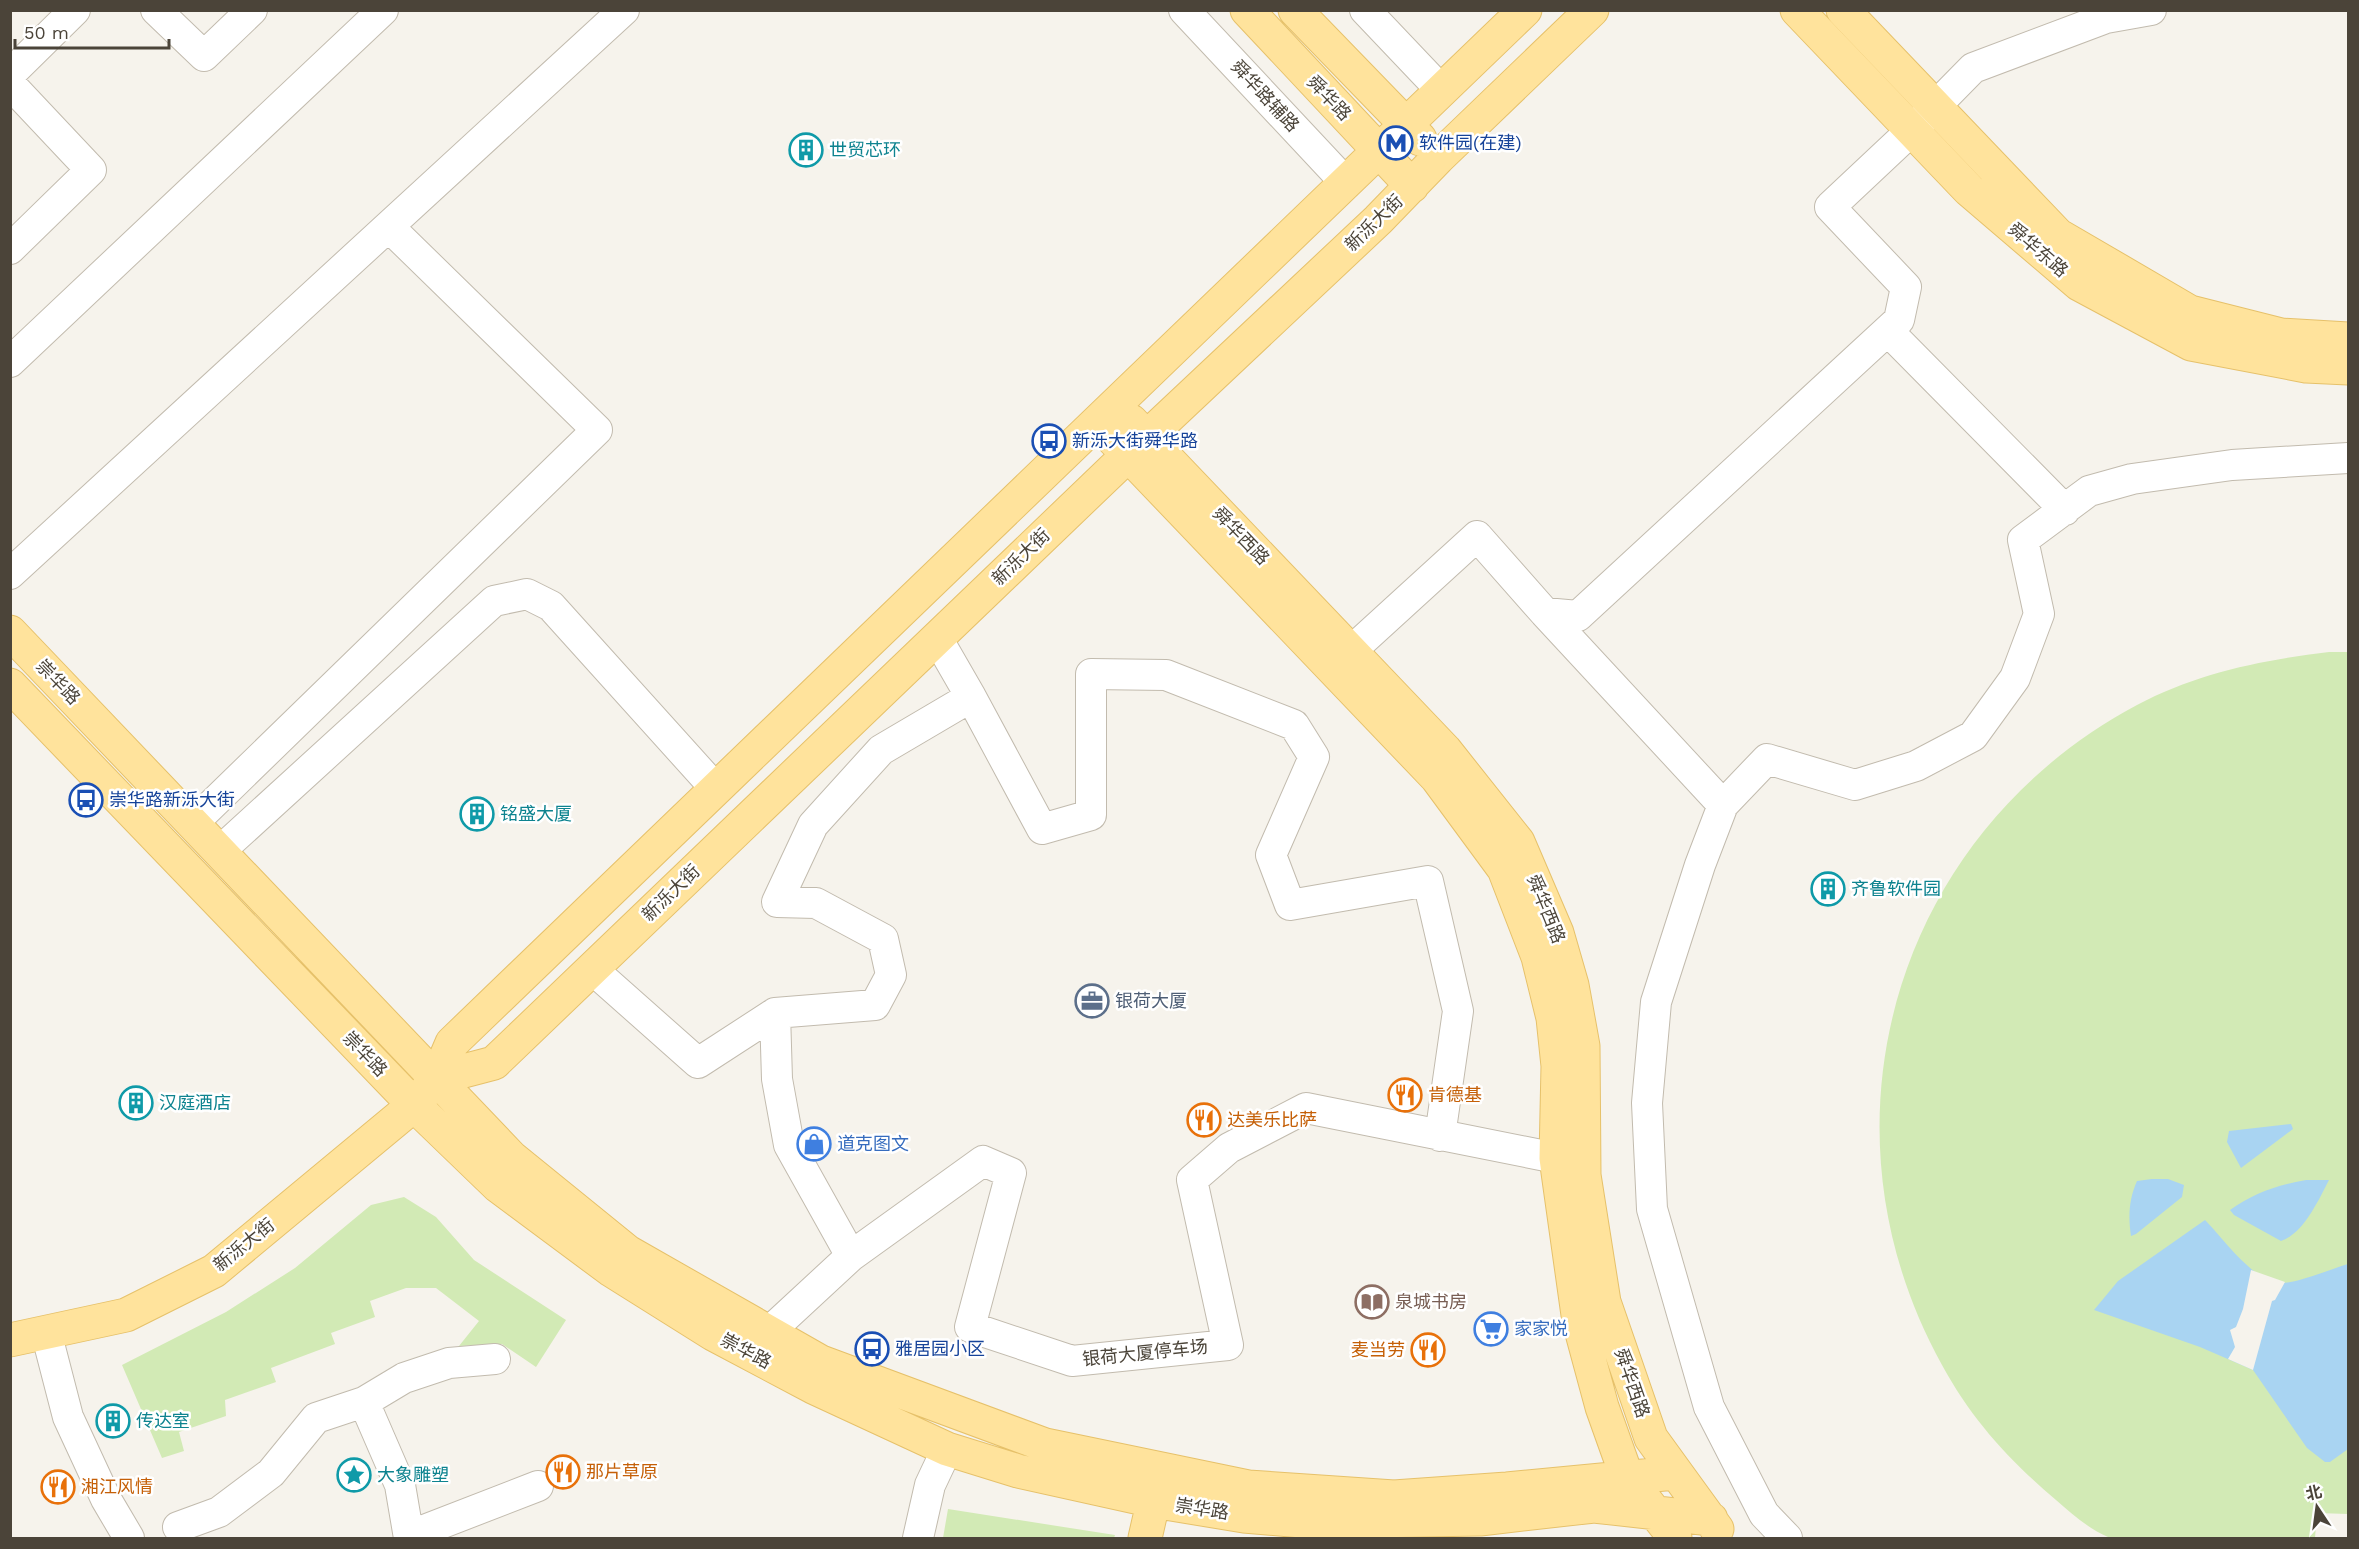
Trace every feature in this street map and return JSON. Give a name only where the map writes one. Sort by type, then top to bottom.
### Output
[{"type":"main road","name":"舜华路","points":[[1247,10],[1412,186]]},
{"type":"main road","name":"舜华路","points":[[1295,10],[1438,158]]},
{"type":"main road","name":"新泺大街","points":[[10,1340],[126,1315],[214,1271],[414,1105],[437,1078],[452,1043],[1525,10]]},
{"type":"main road","name":"新泺大街","points":[[437,1078],[494,1063],[1137,446],[1412,186],[1438,158],[1592,10]]},
{"type":"main road","name":"舜华东路","points":[[1797,10],[1969,190],[2079,284],[2191,344],[2306,366],[2349,368]]},
{"type":"main road","name":"舜华东路","points":[[1843,10],[2058,235],[2190,312],[2281,335],[2349,339]]},
{"type":"main road","name":"舜华西路","points":[[1105,413],[1437,778],[1504,869],[1538,957],[1553,1018],[1558,1066],[1556,1158],[1579,1322],[1602,1407],[1627,1477],[1675,1539]]},
{"type":"main road","name":"舜华西路","points":[[1137,446],[1351,651],[1444,750],[1518,842],[1557,933],[1572,985],[1582,1046],[1584,1175],[1604,1302],[1651,1438],[1717,1529]]},
{"type":"main road","name":"崇华路","points":[[10,632],[511,1157],[628,1251],[821,1362],[1244,1516],[1313,1522],[1480,1519],[1594,1506],[1651,1510],[1717,1529]]},
{"type":"main road","name":"崇华路","points":[[10,685],[414,1105],[498,1186],[610,1270],[722,1339],[813,1387],[947,1449],[1018,1471],[1157,1486],[1248,1487],[1394,1497],[1675,1473]]},
{"type":"main road","points":[[1145,1539],[1157,1486]]},
{"type":"street","points":[[10,74],[75,10]]},
{"type":"street","points":[[156,10],[204,56],[252,10]]},
{"type":"street","points":[[10,362],[383,10]]},
{"type":"street","name":"舜华路辅路","points":[[1184,10],[1345,182]]},
{"type":"street","points":[[1365,10],[1441,90]]},
{"type":"street","points":[[1545,613],[1578,616],[1899,320],[1906,287],[1830,207],[1912,130],[1973,68],[2106,18],[2151,10]]},
{"type":"street","points":[[10,574],[389,226],[608,15]]},
{"type":"street","points":[[10,84],[91,170],[10,249]]},
{"type":"street","points":[[193,823],[597,430],[389,226]]},
{"type":"street","points":[[1888,331],[2065,510]]},
{"type":"street","points":[[1787,1539],[1764,1514],[1709,1407],[1652,1209],[1647,1103],[1656,1002],[1700,865],[1723,805],[1767,759],[1855,785],[1916,766],[1973,736],[2014,678],[2039,614],[2023,540],[2089,491],[2132,478],[2232,465],[2349,458]]},
{"type":"street","points":[[1351,651],[1477,536],[1723,805]]},
{"type":"street","points":[[220,851],[494,602],[527,594],[551,606],[716,789]]},
{"type":"street","points":[[937,638],[1042,829],[1090,815],[1091,674],[1166,675],[1294,725],[1314,757],[1271,855],[1290,905],[1428,881],[1458,1011],[1440,1136]]},
{"type":"street","points":[[592,969],[698,1064],[775,1013],[875,1005],[891,975],[883,939],[816,903],[777,902],[813,825],[881,750],[971,697]]},
{"type":"street","points":[[775,1013],[777,1079],[789,1144],[851,1256]]},
{"type":"street","name":"银荷大厦停车场","points":[[770,1331],[851,1256],[983,1161],[1011,1173],[970,1327],[1072,1360],[1228,1345],[1192,1180],[1229,1148],[1306,1108],[1556,1158]]},
{"type":"street","points":[[46,1332],[68,1417],[106,1499],[129,1539]]},
{"type":"street","points":[[177,1527],[219,1512],[271,1473],[316,1418],[364,1402],[404,1378],[448,1363],[495,1359]]},
{"type":"street","points":[[364,1402],[400,1485],[409,1537],[538,1486]]},
{"type":"street","points":[[918,1539],[930,1485],[947,1449]]},
{"type":"green space","points":[[2329,652],[2348,652],[2348,1514],[2317,1513],[2315,1538],[2126,1540],[2108,1537],[2081,1521],[2023,1470],[1979,1421],[1942,1365],[1902,1273],[1882,1179],[1881,1085],[1899,993],[1934,907],[1986,829],[2054,761],[2137,705],[2183,684],[2255,664]]},
{"type":"green space","points":[[404,1197],[436,1217],[474,1260],[566,1320],[536,1367],[502,1344],[459,1346],[479,1321],[436,1288],[406,1288],[370,1301],[375,1317],[331,1333],[335,1344],[271,1368],[276,1382],[225,1400],[226,1416],[179,1432],[184,1451],[162,1458],[122,1365],[226,1312],[295,1268],[371,1205]]},
{"type":"green space","points":[[948,1509],[1115,1535],[1114,1538],[943,1538]]},
{"type":"water","points":[[2291,1124],[2293,1129],[2241,1168],[2227,1142],[2229,1131]]},
{"type":"water","points":[[2168,1179],[2184,1185],[2182,1197],[2131,1236],[2130,1208],[2134,1188],[2137,1181]]},
{"type":"water","points":[[2306,1180],[2329,1180],[2303,1224],[2297,1231],[2281,1241],[2234,1215],[2230,1210],[2266,1190]]},
{"type":"water","points":[[2205,1220],[2240,1259],[2261,1276],[2272,1281],[2282,1283],[2297,1281],[2348,1264],[2348,1449],[2330,1462],[2325,1462],[2307,1448],[2253,1370],[2200,1347],[2094,1310],[2118,1281]]},
{"type":"pier","points":[[2251,1270],[2285,1282],[2275,1300],[2272,1301],[2253,1370],[2228,1359],[2235,1347],[2230,1330],[2236,1327],[2243,1309]]},
{"type":"place","name":"软件园(在建)","points":[[1396,143]]},
{"type":"place","name":"世贸芯环","points":[[806,150]]},
{"type":"place","name":"新泺大街舜华路","points":[[1049,441]]},
{"type":"place","name":"崇华路新泺大街","points":[[86,800]]},
{"type":"place","name":"铭盛大厦","points":[[477,814]]},
{"type":"place","name":"齐鲁软件园","points":[[1828,889]]},
{"type":"place","name":"银荷大厦","points":[[1092,1001]]},
{"type":"place","name":"肯德基","points":[[1405,1095]]},
{"type":"place","name":"汉庭酒店","points":[[136,1103]]},
{"type":"place","name":"达美乐比萨","points":[[1204,1120]]},
{"type":"place","name":"道克图文","points":[[814,1144]]},
{"type":"place","name":"泉城书房","points":[[1372,1302]]},
{"type":"place","name":"家家悦","points":[[1491,1329]]},
{"type":"place","name":"雅居园小区","points":[[872,1349]]},
{"type":"place","name":"麦当劳","points":[[1428,1350]]},
{"type":"place","name":"传达室","points":[[113,1421]]},
{"type":"place","name":"那片草原","points":[[563,1472]]},
{"type":"place","name":"大象雕塑","points":[[354,1475]]},
{"type":"place","name":"湘江风情","points":[[58,1487]]}]
